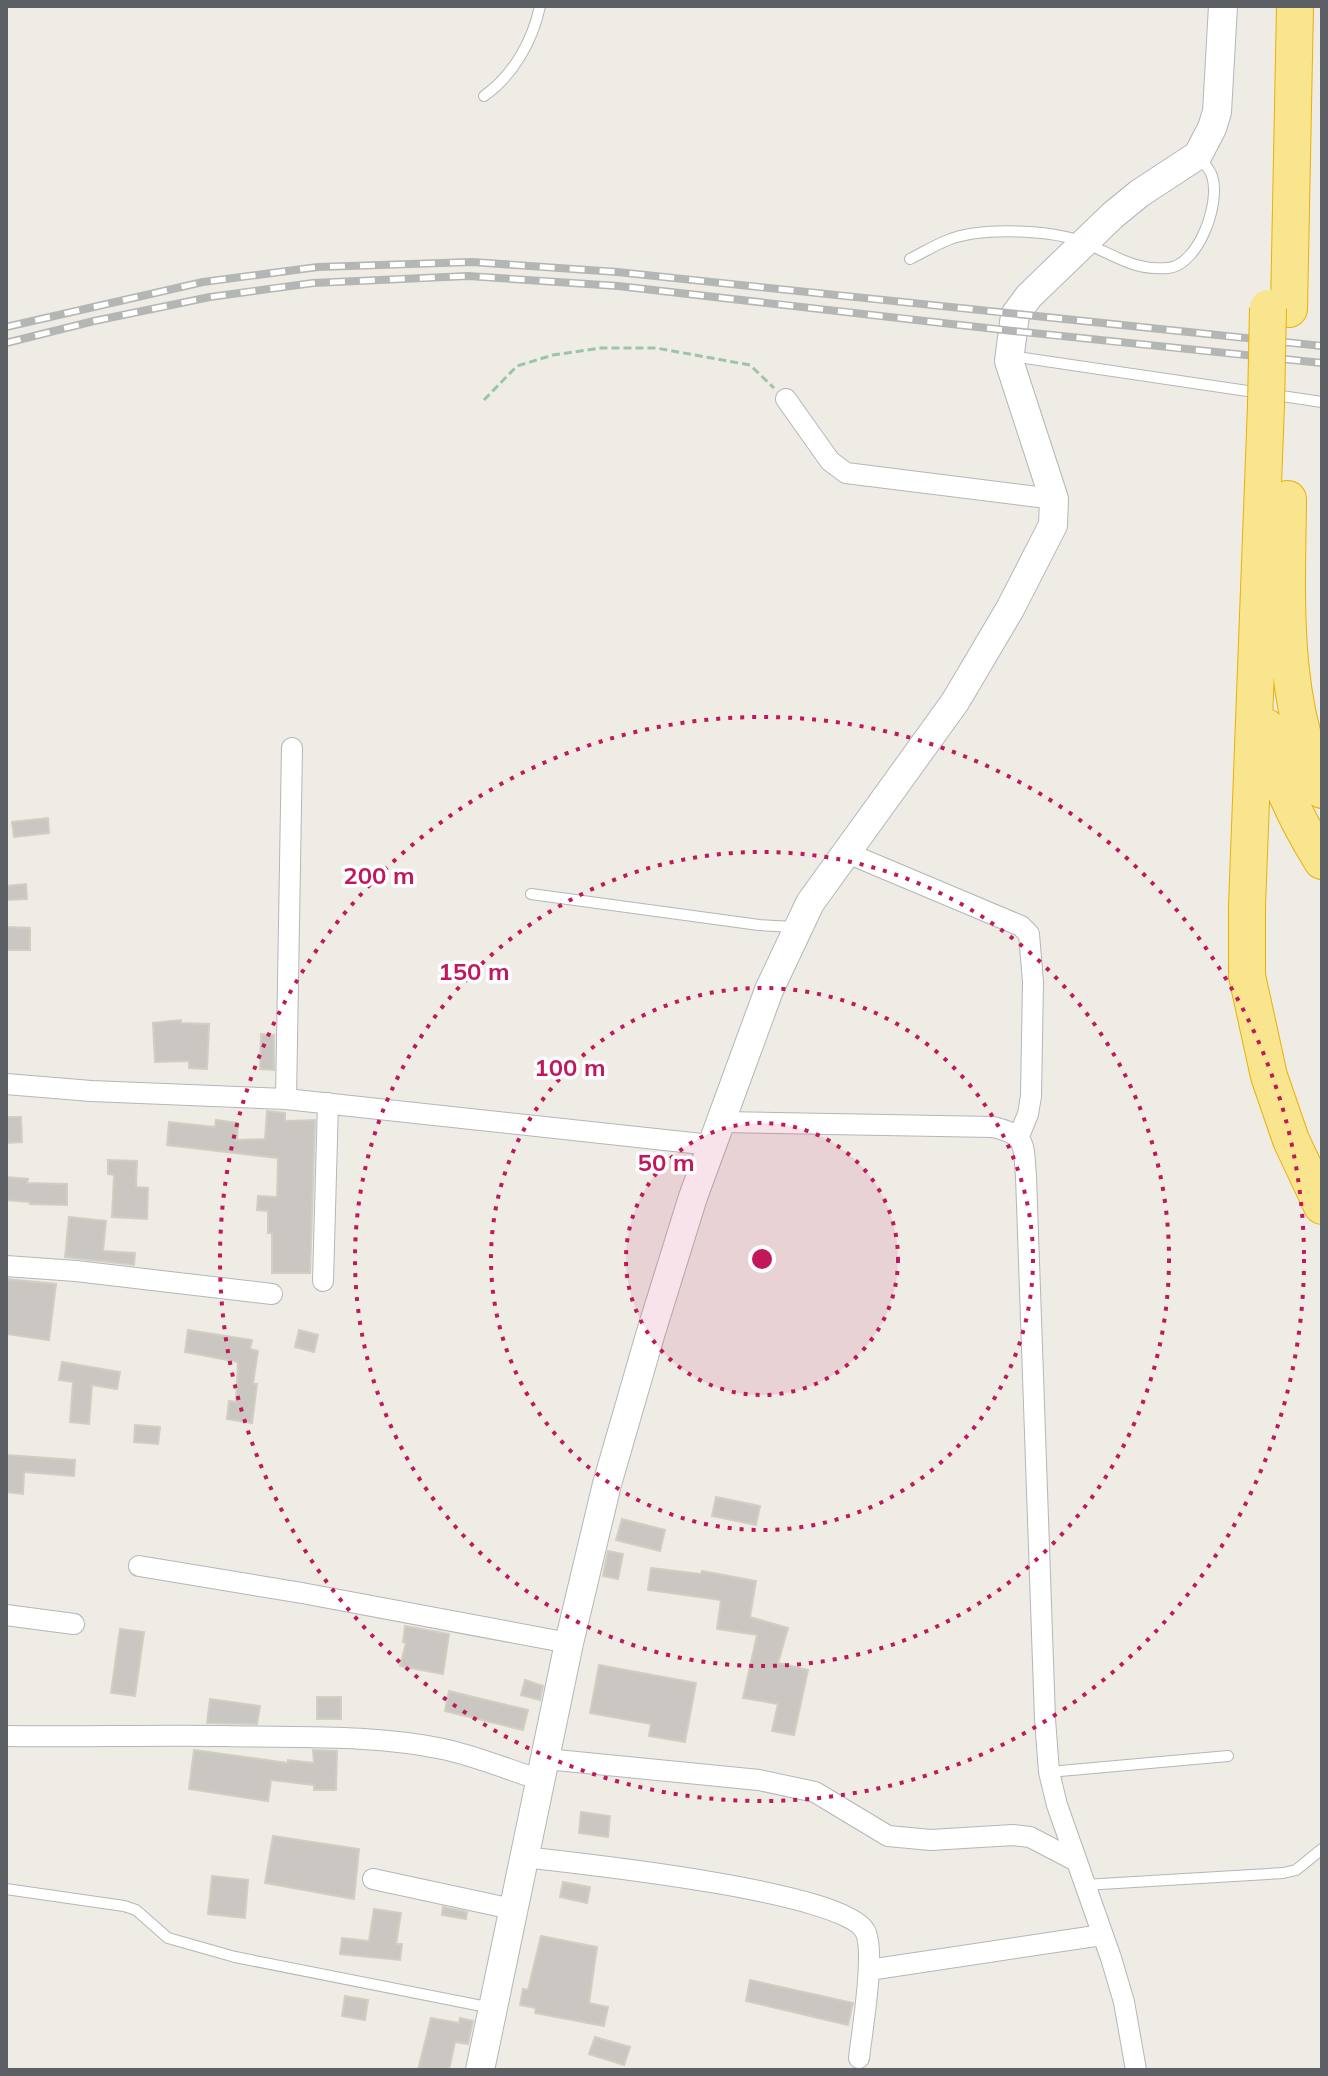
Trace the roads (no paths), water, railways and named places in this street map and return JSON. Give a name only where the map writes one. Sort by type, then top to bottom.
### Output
[{"type":"highway","points":[[1278,6],[1279,308],[1292,404],[1287,606],[1289,669],[1302,736],[1322,790]]},
{"type":"highway","points":[[1279,308],[1295,6]]},
{"type":"highway","points":[[1292,404],[1260,607],[1247,906],[1247,976],[1269,1076],[1291,1140],[1322,1206]]},
{"type":"highway","points":[[1260,607],[1262,698],[1269,745],[1290,804],[1322,861]]},
{"type":"street","points":[[480,2070],[569,1643],[607,1484],[647,1345],[716,1133],[796,927],[845,852],[955,702],[983,657],[1053,525],[1054,499],[1009,361],[1015,315],[1029,296],[1140,193],[1198,155],[1217,112],[1223,6]]},
{"type":"street","points":[[786,399],[830,461],[846,473],[1054,499]]},
{"type":"street","points":[[286,1099],[292,748]]},
{"type":"street","points":[[845,852],[1021,926],[1029,934],[1033,982],[1031,1096],[1019,1136]]},
{"type":"street","points":[[6,1084],[122,1093],[286,1099],[716,1133],[993,1127],[1019,1136],[1026,1176],[1031,1267],[1038,1532],[1049,1772],[1124,2002],[1136,2070]]},
{"type":"street","points":[[323,1281],[328,1103]]},
{"type":"street","points":[[6,1266],[272,1294]]},
{"type":"street","points":[[139,1566],[569,1643]]},
{"type":"street","points":[[6,1615],[74,1624]]},
{"type":"street","points":[[6,1736],[313,1735],[378,1740],[544,1769],[759,1780],[792,1786],[830,1799],[888,1836],[931,1840],[1013,1835],[1030,1837],[1076,1861]]},
{"type":"street","points":[[524,1857],[671,1876],[788,1897],[845,1915],[865,1929],[869,1941],[869,1970],[859,2058]]},
{"type":"street","points":[[373,1879],[512,1909]]},
{"type":"street","points":[[869,1970],[1102,1935]]},
{"type":"lane","points":[[484,96],[500,85],[514,67],[540,6]]},
{"type":"lane","points":[[910,259],[949,240],[977,233],[1029,232],[1085,242],[1126,264],[1172,268],[1193,254],[1203,239],[1212,205],[1213,177],[1198,155]]},
{"type":"lane","points":[[1010,356],[1292,404]]},
{"type":"lane","points":[[531,894],[759,925],[796,927]]},
{"type":"lane","points":[[1049,1772],[1228,1756]]},
{"type":"lane","points":[[1084,1885],[1283,1873],[1296,1870],[1322,1849]]},
{"type":"lane","points":[[6,1889],[124,1906],[136,1910],[168,1938],[235,1957],[493,2008]]},
{"type":"railway","points":[[6,327],[203,282],[318,267],[472,262],[617,272],[1322,346]]},
{"type":"railway","points":[[6,343],[210,297],[313,283],[468,276],[618,286],[1322,363]]}]
